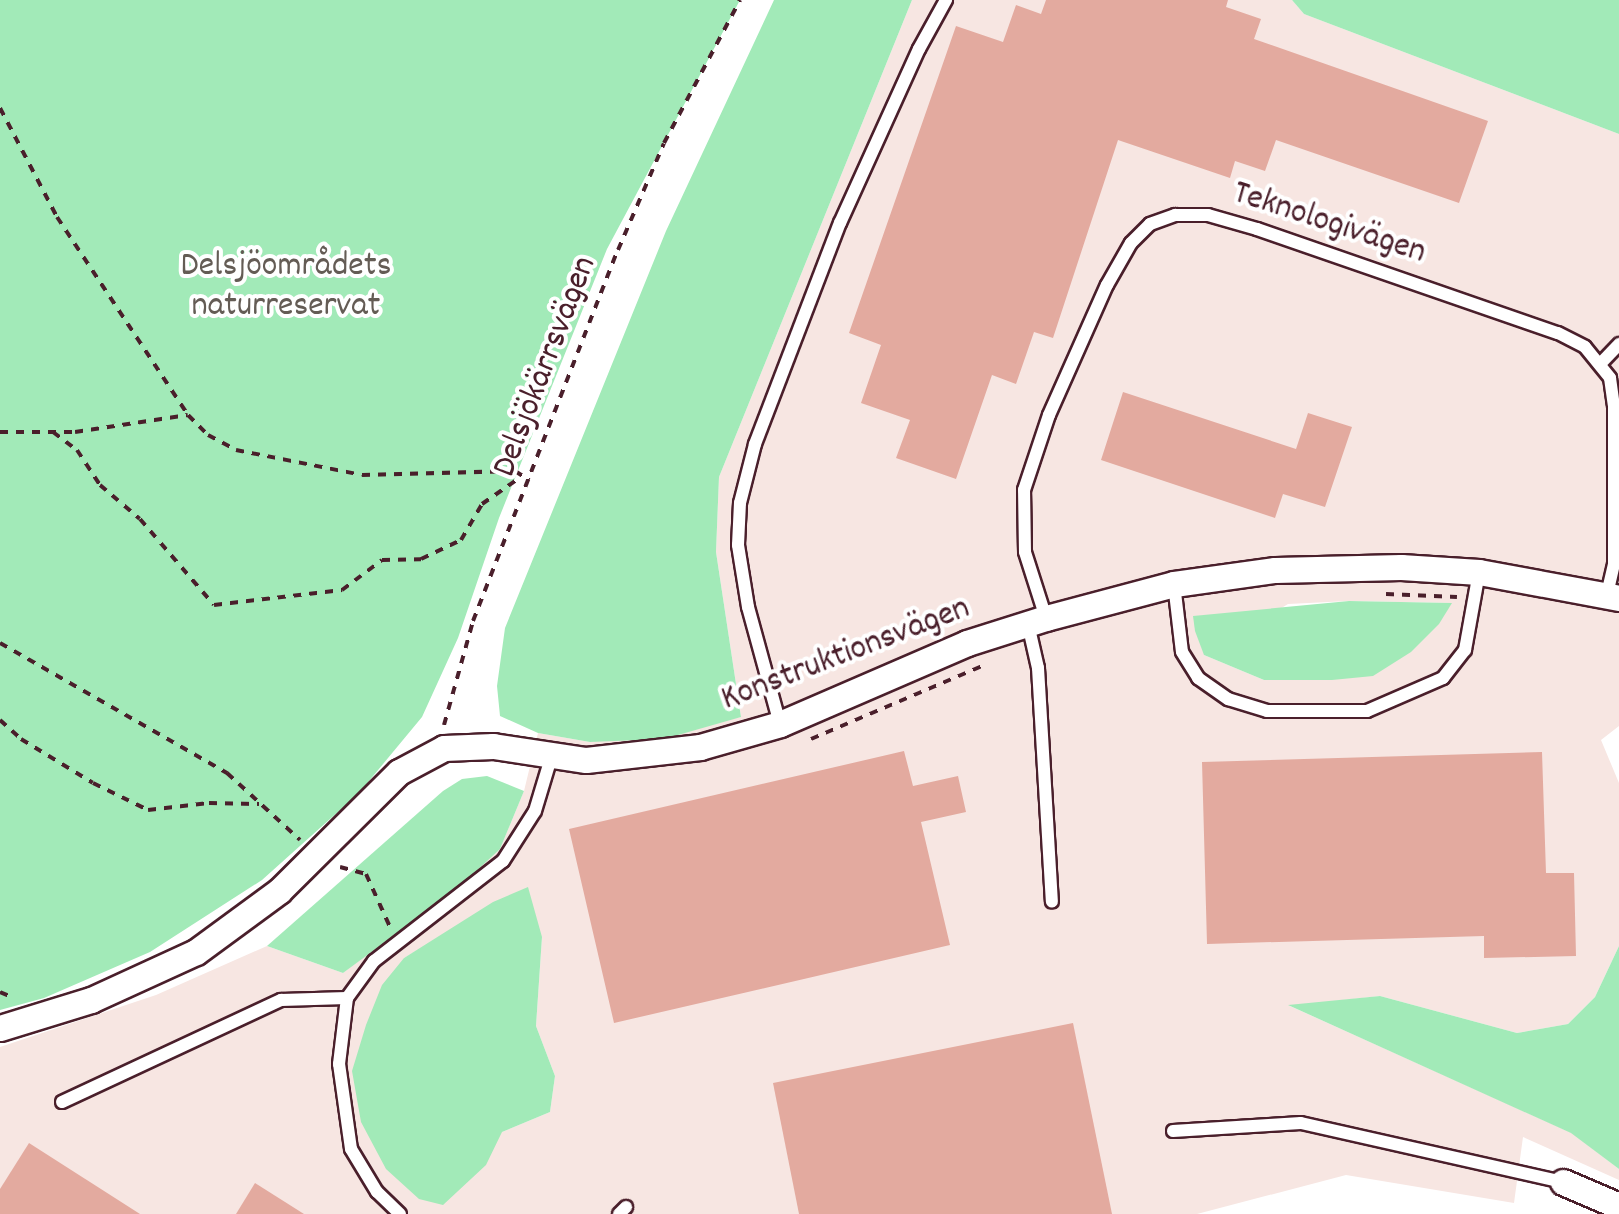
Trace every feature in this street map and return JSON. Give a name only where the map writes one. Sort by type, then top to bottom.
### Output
[{"type":"street","name":"Konstruktionsvägen","points":[[0,1028],[91,1000],[196,952],[279,891],[399,772],[444,748],[493,746],[551,758],[647,756],[700,748],[780,724],[967,643],[1174,584],[1319,567],[1479,572],[1613,597]]},
{"type":"street","points":[[1563,1182],[1619,1206]]},
{"type":"lane","points":[[780,724],[748,607],[738,545],[740,503],[755,444],[840,223],[919,49],[946,0]]},
{"type":"lane","name":"Teknologivägen","points":[[1052,902],[1037,621],[1025,552],[1024,490],[1048,415],[1107,285],[1132,242],[1150,224],[1175,214],[1208,215],[1257,229],[1558,332],[1585,347],[1600,364]]},
{"type":"lane","points":[[1613,597],[1614,405],[1610,378],[1600,364],[1619,344]]},
{"type":"lane","points":[[1174,584],[1182,652],[1198,678],[1228,698],[1267,711],[1367,711],[1442,678],[1465,650],[1479,572]]},
{"type":"lane","points":[[400,1214],[377,1192],[351,1149],[339,1064],[341,1021],[347,998],[374,961],[503,861],[534,811],[551,758]]},
{"type":"lane","points":[[62,1102],[281,1000],[347,998]]},
{"type":"lane","points":[[1173,1131],[1302,1123],[1563,1182]]},
{"type":"path","name":"Delsjökärrsvägen","points":[[444,748],[443,731],[459,662],[529,480],[664,144],[740,0]]},
{"type":"path","points":[[0,108],[58,216],[188,416],[208,435],[236,450],[362,476],[515,471],[520,478],[529,480]]},
{"type":"path","points":[[0,432],[53,432],[188,416]]},
{"type":"path","points":[[53,432],[77,450],[100,484],[140,519],[214,604],[342,590],[382,560],[421,559],[462,540],[482,504],[520,478]]},
{"type":"path","points":[[0,643],[227,773],[327,864],[366,874],[398,944]]},
{"type":"path","points":[[0,720],[21,739],[148,810],[209,803],[260,804]]},
{"type":"shaded area","points":[[912,0],[1292,0],[1304,14],[1619,134],[1619,726],[1601,740],[1619,783],[1619,946],[1595,997],[1568,1024],[1517,1033],[1380,996],[1290,1006],[1572,1133],[1619,1169],[1619,1180],[1523,1137],[1514,1203],[1346,1175],[1197,1214],[0,1214],[0,1047],[156,995],[267,946],[343,973],[500,849],[524,791],[538,733],[590,742],[741,717],[716,552],[719,477]],"holes":[[[1451,603],[1264,680],[1204,655],[1288,604]],[[542,937],[536,1026],[555,1076],[550,1112],[502,1132],[404,958],[438,938]]]},
{"type":"green space","name":"Delsjöområdets naturreservat","points":[[0,0],[740,0],[607,249],[499,518],[458,638],[422,717],[359,793],[262,880],[150,952],[44,998],[0,1010]]},
{"type":"green space","points":[[774,0],[912,0],[719,477],[716,552],[741,717],[664,739],[590,742],[538,733],[500,716],[497,686],[505,628],[666,231]]},
{"type":"green space","points":[[1292,0],[1619,0],[1619,134],[1304,14]]},
{"type":"green space","points":[[1349,601],[1452,603],[1439,624],[1411,652],[1373,676],[1264,680],[1204,655],[1195,631],[1193,616]]},
{"type":"green space","points":[[487,776],[524,791],[500,849],[458,888],[343,973],[267,946],[443,791],[462,779]]},
{"type":"green space","points":[[528,887],[542,937],[536,1026],[555,1076],[550,1112],[502,1132],[486,1165],[443,1205],[419,1199],[386,1169],[361,1122],[352,1071],[366,1025],[382,985],[404,958],[493,902]]},
{"type":"green space","points":[[1619,946],[1619,1169],[1571,1133],[1288,1005],[1380,996],[1517,1033],[1568,1024],[1595,997]]},
{"type":"building","points":[[1046,0],[1228,0],[1226,7],[1261,19],[1254,39],[1488,121],[1459,203],[1276,140],[1265,171],[1235,161],[1230,178],[1118,140],[1053,338],[1034,332],[1016,384],[992,375],[956,479],[896,458],[910,420],[861,403],[881,345],[849,333],[956,26],[1003,42],[1016,5],[1041,14]]},
{"type":"building","points":[[1123,392],[1296,449],[1308,413],[1352,427],[1325,507],[1283,494],[1275,518],[1101,460]]},
{"type":"building","points":[[904,751],[913,786],[958,776],[966,812],[921,822],[950,945],[614,1023],[569,829]]},
{"type":"building","points":[[1542,752],[1546,873],[1574,873],[1576,956],[1484,958],[1484,936],[1207,944],[1202,762]]},
{"type":"building","points":[[1073,1023],[1112,1214],[799,1214],[773,1083]]},
{"type":"building","points":[[29,1143],[140,1214],[0,1214],[0,1189]]},
{"type":"building","points":[[255,1183],[304,1214],[236,1214]]}]
